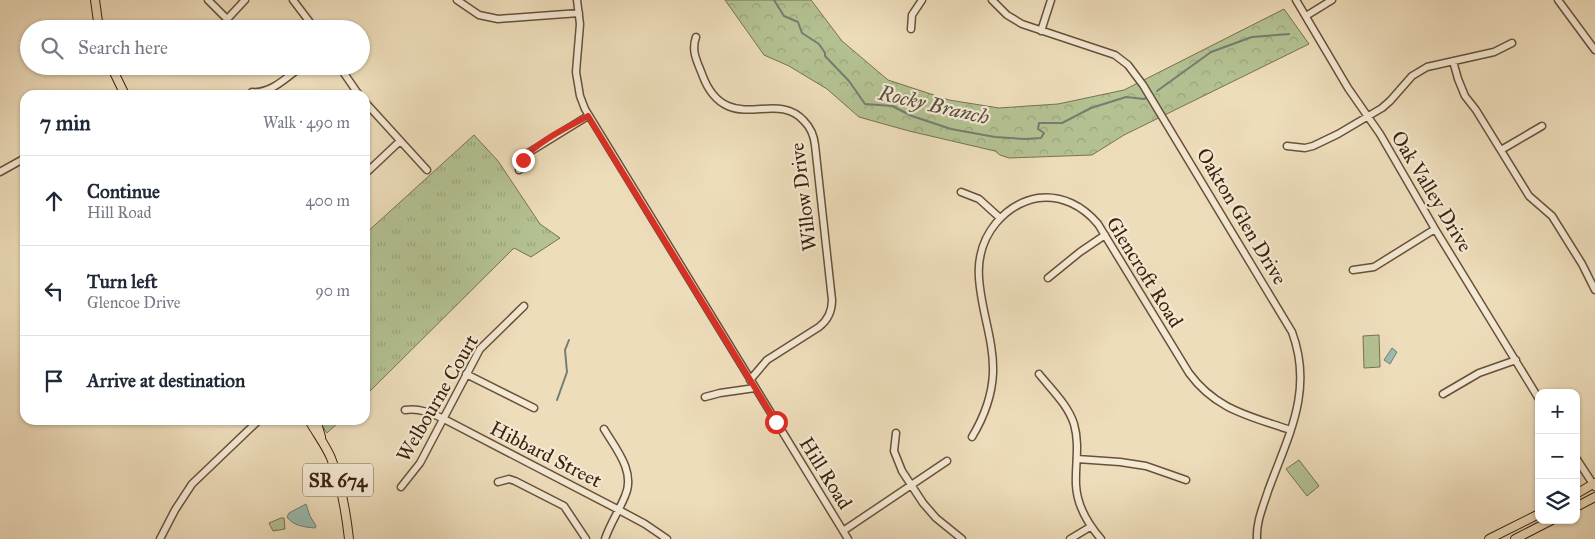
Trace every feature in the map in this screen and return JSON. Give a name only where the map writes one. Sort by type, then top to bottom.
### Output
[{"type":"main road","points":[[95,0],[98,20]]},
{"type":"main road","points":[[115,75],[123,90]]},
{"type":"main road","name":"SR 674","points":[[313,425],[322,438]]},
{"type":"main road","name":"SR 674","points":[[318,425],[341,492],[349,539]]},
{"type":"main road","points":[[1580,492],[1594,485]]},
{"type":"main road","points":[[1580,505],[1595,497]]},
{"type":"main road","points":[[1489,539],[1535,516]]},
{"type":"main road","points":[[1515,539],[1544,524]]},
{"type":"street","points":[[208,0],[227,19],[245,0]]},
{"type":"street","points":[[293,0],[308,20]]},
{"type":"street","points":[[457,0],[479,15],[498,19],[579,13]]},
{"type":"street","name":"Hill Road","points":[[577,0],[580,36],[576,72],[580,96],[588,116],[848,539]]},
{"type":"street","points":[[911,28],[912,15],[922,0]]},
{"type":"street","name":"Oakton Glen Drive","points":[[992,0],[1014,20],[1041,31],[1110,52],[1121,59],[1134,72],[1292,332],[1300,354],[1302,378],[1299,406],[1259,516],[1257,539]]},
{"type":"street","points":[[1041,31],[1050,0]]},
{"type":"street","name":"Oak Valley Drive","points":[[1296,0],[1348,88],[1368,115],[1535,392]]},
{"type":"street","points":[[1306,16],[1332,0]]},
{"type":"street","points":[[1558,0],[1595,50]]},
{"type":"street","name":"Willow Drive","points":[[696,37],[694,44],[695,56],[706,85],[716,98],[735,108],[774,108],[789,111],[802,119],[812,133],[816,146],[832,300],[830,312],[824,323],[767,360],[750,380]]},
{"type":"street","points":[[1287,146],[1305,148],[1338,134],[1390,101],[1407,80],[1418,72],[1437,64],[1494,52],[1512,43]]},
{"type":"street","points":[[1454,60],[1461,88],[1529,196],[1552,216],[1582,264],[1595,290]]},
{"type":"street","points":[[268,90],[289,75]]},
{"type":"street","points":[[345,75],[356,90]]},
{"type":"street","points":[[370,108],[427,170]]},
{"type":"street","points":[[519,170],[528,153],[588,116]]},
{"type":"street","points":[[1501,150],[1542,126]]},
{"type":"street","points":[[370,169],[400,141]]},
{"type":"street","points":[[0,172],[20,161]]},
{"type":"street","points":[[961,192],[979,199],[1000,218]]},
{"type":"street","name":"Glencroft Road","points":[[972,437],[982,421],[990,398],[993,372],[978,263],[985,239],[1000,218],[1024,202],[1041,198],[1061,199],[1077,205],[1086,211],[1098,224],[1197,384],[1206,393],[1224,406],[1290,430]]},
{"type":"street","points":[[1353,270],[1374,267],[1435,229]]},
{"type":"street","points":[[1048,278],[1105,235]]},
{"type":"street","name":"Welbourne Court","points":[[402,487],[416,470],[475,356],[488,340],[524,306]]},
{"type":"street","points":[[1442,394],[1479,372],[1516,360]]},
{"type":"street","points":[[466,374],[534,408]]},
{"type":"street","points":[[1039,374],[1066,408],[1074,423],[1078,445],[1076,485],[1078,500],[1090,527],[1101,539]]},
{"type":"street","points":[[705,397],[720,392],[755,388]]},
{"type":"street","name":"Hibbard Street","points":[[405,410],[424,410],[444,419],[619,510],[667,539]]},
{"type":"street","points":[[160,539],[175,510],[192,484],[254,425]]},
{"type":"street","points":[[604,428],[624,462],[628,474],[628,489],[605,539]]},
{"type":"street","points":[[896,433],[895,456],[900,469],[936,518],[962,539]]},
{"type":"street","points":[[1077,459],[1146,466],[1186,480]]},
{"type":"street","points":[[843,531],[947,461]]},
{"type":"street","points":[[1580,464],[1594,485]]},
{"type":"street","points":[[498,482],[509,479],[564,506],[586,539]]},
{"type":"street","points":[[1070,539],[1090,527]]},
{"type":"green space","points":[[725,0],[811,0],[842,41],[888,80],[949,100],[999,108],[1058,104],[1124,90],[1284,9],[1309,44],[1124,135],[1092,155],[1009,158],[995,151],[859,117],[827,89],[789,66],[764,55]]},
{"type":"green space","points":[[474,135],[498,161],[540,224],[560,238],[531,257],[514,248],[370,391],[370,229]]},
{"type":"green space","points":[[1379,335],[1380,367],[1364,368],[1363,336]]},
{"type":"green space","points":[[321,425],[336,425],[327,433]]},
{"type":"green space","points":[[1299,460],[1319,486],[1307,496],[1286,469]]},
{"type":"green space","points":[[284,518],[285,529],[273,531],[269,523]]},
{"type":"water","points":[[1392,348],[1397,352],[1390,364],[1384,360]]},
{"type":"water","points":[[306,504],[316,526],[315,528],[296,524],[287,517],[289,513]]},
{"type":"waterway","name":"Rocky Branch","points":[[774,0],[784,16],[798,22],[802,33],[819,44],[825,56],[849,81],[865,104],[892,106],[912,116],[951,129],[995,137],[1041,138],[1044,133],[1038,129],[1039,123],[1062,123],[1091,108],[1126,97],[1144,99],[1148,97]]},
{"type":"waterway","name":"Rocky Branch","points":[[1157,91],[1211,52],[1252,37],[1289,34]]},
{"type":"waterway","points":[[557,400],[567,372],[565,350],[569,340]]},
{"type":"route","points":[[523,160],[528,153],[588,116],[776,422]]}]
